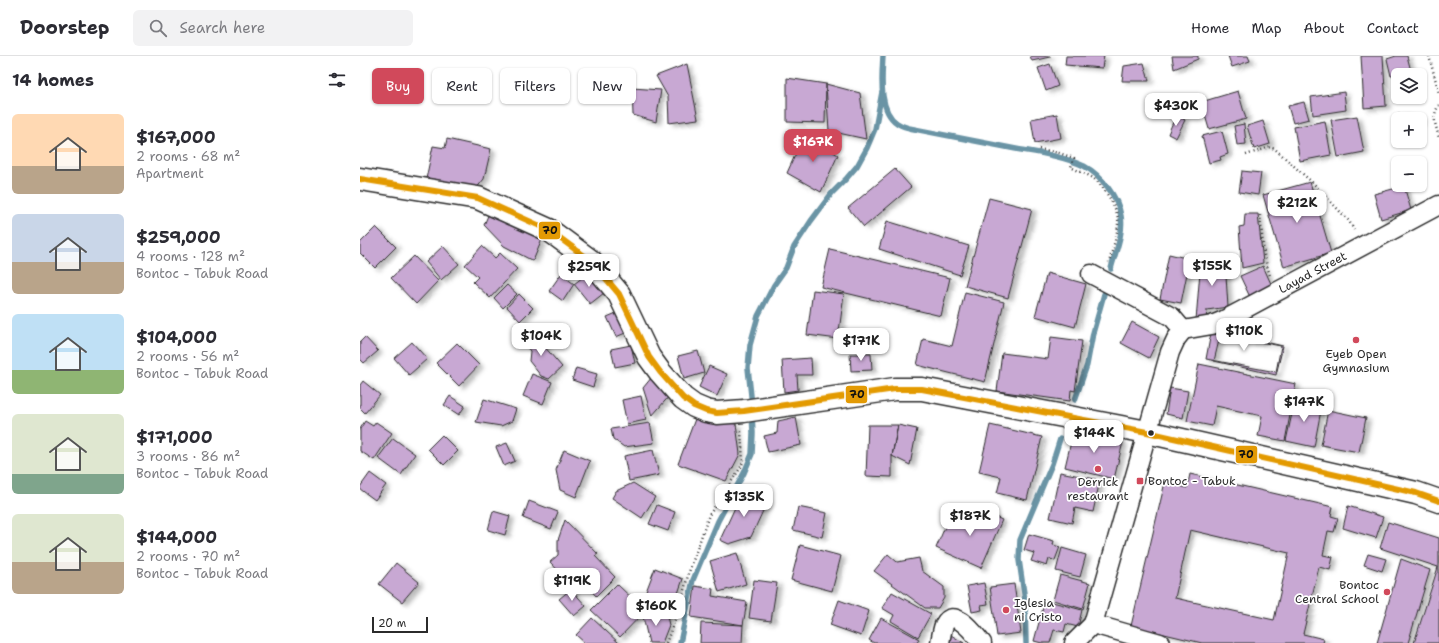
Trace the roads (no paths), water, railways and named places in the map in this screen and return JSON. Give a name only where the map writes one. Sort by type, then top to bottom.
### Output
[{"type":"highway","points":[[360,180],[478,198],[549,230],[591,262],[620,294],[649,357],[660,372],[683,398],[694,406],[706,411],[718,413],[747,411],[908,388],[1147,432],[1416,493],[1439,501]]},
{"type":"street","name":"Layad Street","points":[[1183,330],[1212,325],[1224,320],[1439,205]]},
{"type":"street","points":[[1074,643],[1093,624],[1170,352],[1176,339],[1183,330],[1172,317],[1098,278]]},
{"type":"street","points":[[940,643],[944,624],[953,618],[960,620],[966,625],[982,643]]},
{"type":"street","points":[[1093,624],[1160,643]]},
{"type":"waterway","points":[[883,56],[882,92],[884,101],[891,117],[899,124],[909,128],[1059,157],[1084,166],[1097,175],[1108,187],[1116,201],[1121,216],[1122,223],[1119,243],[1111,269]]},
{"type":"waterway","points":[[752,405],[748,368],[750,345],[758,316],[774,285],[786,268],[794,247],[832,193],[857,166],[867,148],[875,129],[882,92]]},
{"type":"waterway","points":[[1075,400],[1087,365],[1093,333],[1104,294]]},
{"type":"waterway","points":[[680,643],[693,580],[718,521],[744,473],[752,454],[752,413]]},
{"type":"waterway","points":[[1026,643],[1025,600],[1019,560],[1020,540],[1052,464],[1060,439]]},
{"type":"place","name":"Eyeb Open Gymnasium","points":[[1356,340]]},
{"type":"place","name":"Derrick restaurant","points":[[1098,469]]},
{"type":"place","name":"Bontoc - Tabuk","points":[[1140,481]]},
{"type":"place","name":"Bontoc Central School","points":[[1387,592]]},
{"type":"place","name":"Iglesia ni Cristo","points":[[1006,610]]}]
